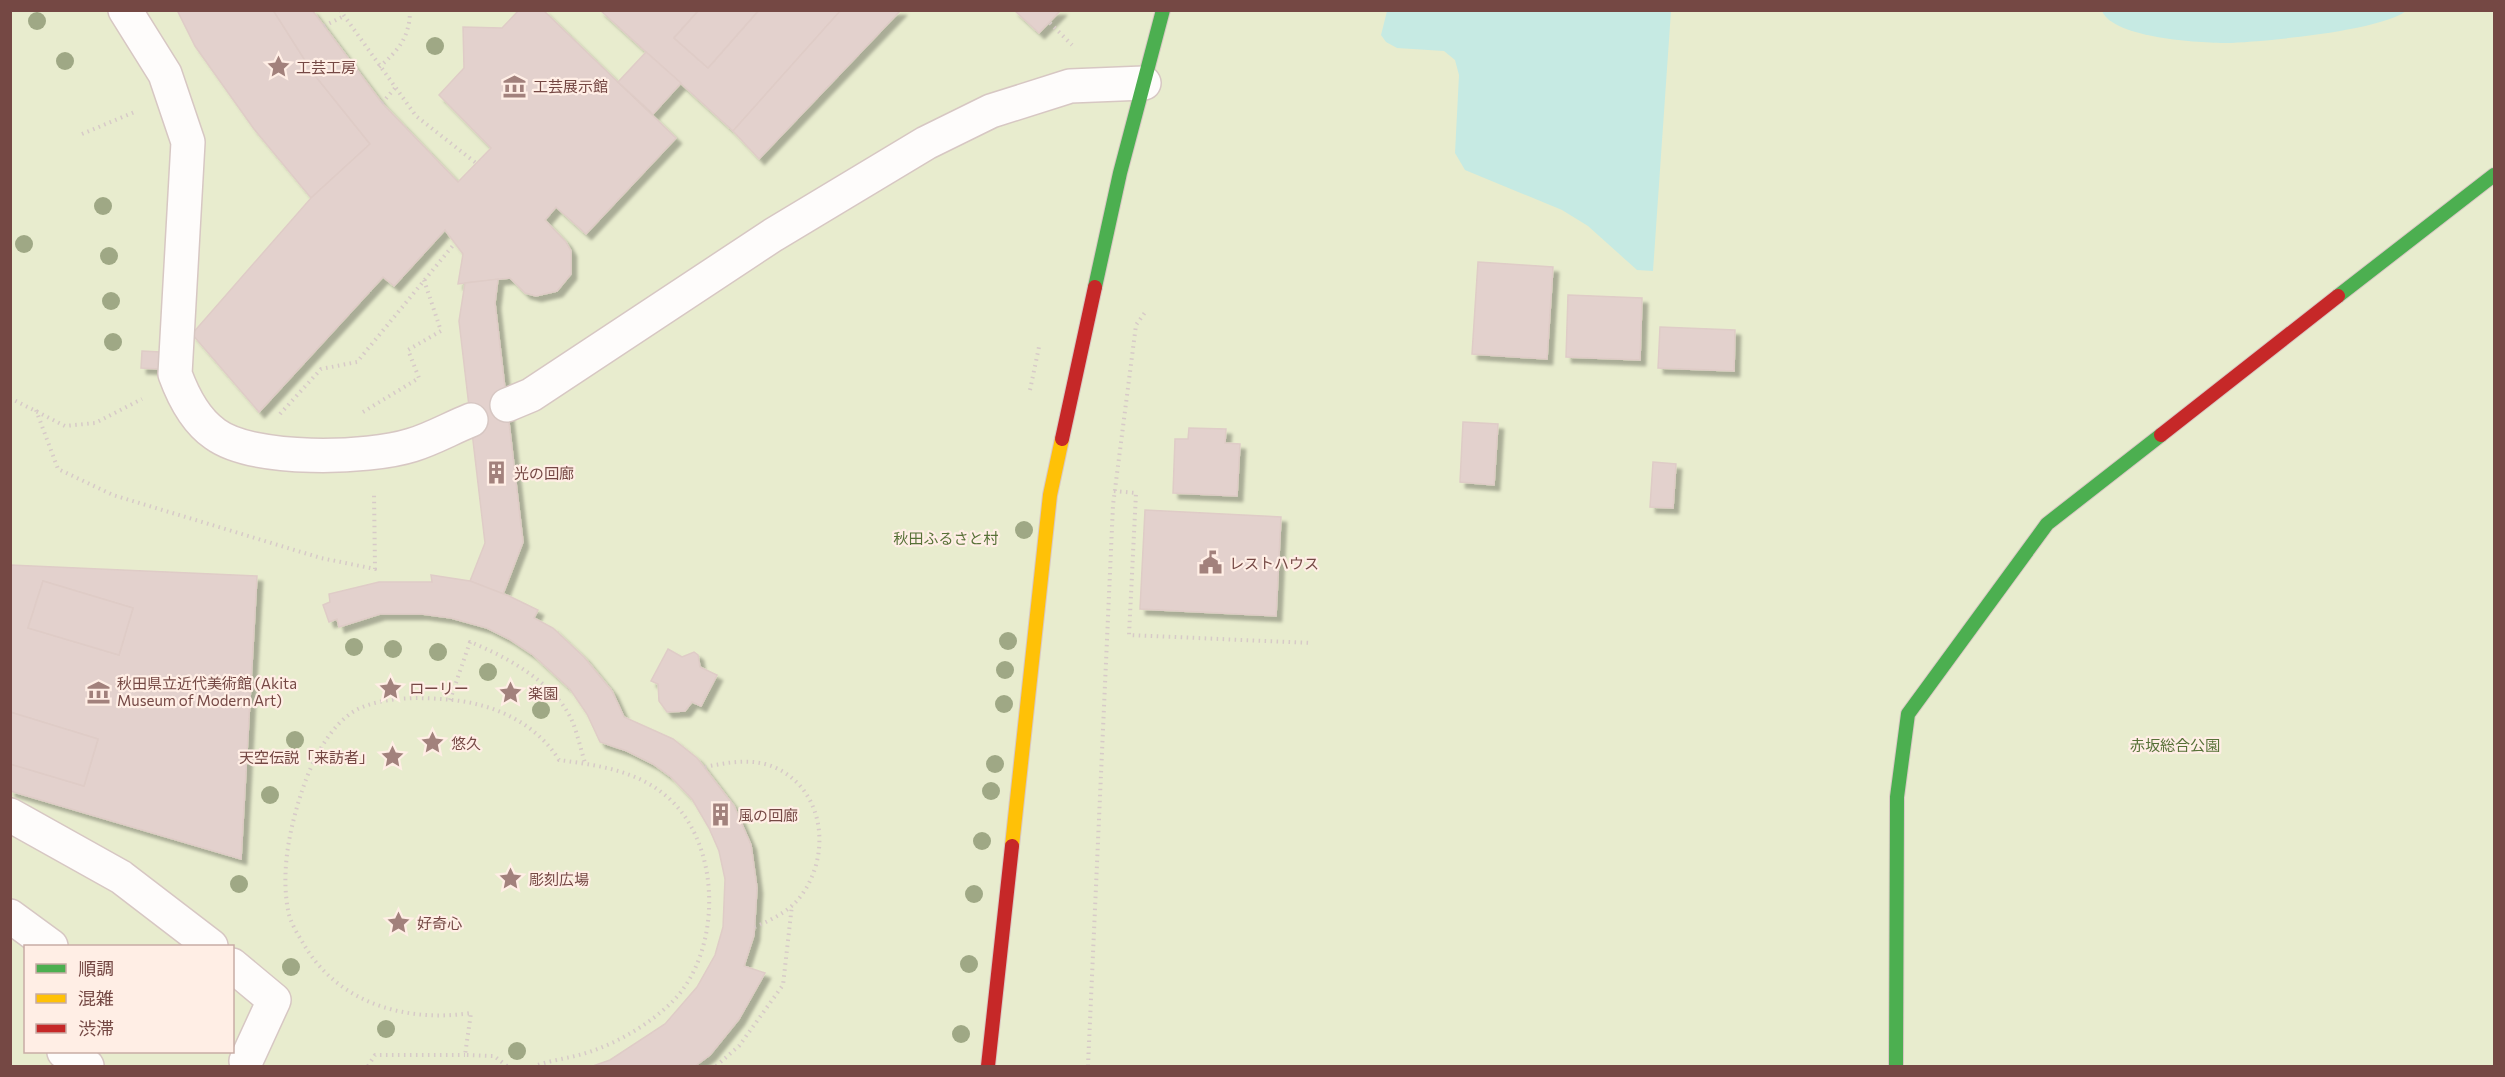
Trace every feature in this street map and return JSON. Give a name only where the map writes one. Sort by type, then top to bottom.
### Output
[{"type":"street","points":[[125,10],[165,74],[188,142],[175,374],[186,402],[214,434],[249,450],[319,455],[373,454],[412,445],[471,420]]},
{"type":"street","points":[[988,1066],[1050,495],[1120,173],[1163,10]]},
{"type":"street","points":[[507,405],[531,395],[773,235],[935,139],[990,111],[1070,86],[1144,83]]},
{"type":"street","points":[[1896,1066],[1897,796],[1908,714],[2047,524],[2494,175]]},
{"type":"street","points":[[10,815],[121,877],[210,945]]},
{"type":"street","points":[[10,916],[50,945]]},
{"type":"street","points":[[234,967],[274,999],[244,1060]]},
{"type":"street","points":[[66,1053],[87,1066]]},
{"type":"path","points":[[340,10],[416,116],[476,163]]},
{"type":"path","points":[[379,67],[399,49],[410,24],[410,10]]},
{"type":"path","points":[[324,27],[344,16]]},
{"type":"path","points":[[382,103],[395,88]]},
{"type":"path","points":[[82,134],[172,96]]},
{"type":"path","points":[[249,450],[321,369],[357,362],[455,243]]},
{"type":"path","points":[[36,410],[57,469],[113,495],[321,558],[375,569],[373,454],[361,413],[419,378],[408,350],[441,331],[424,280]]},
{"type":"path","points":[[1088,1066],[1114,491],[1136,326],[1146,311]]},
{"type":"path","points":[[10,398],[65,426],[95,423],[128,405]]},
{"type":"path","points":[[1114,491],[1136,493],[1130,635],[1311,643]]},
{"type":"path","points":[[450,700],[470,642],[503,655],[546,687],[572,721],[585,763]]},
{"type":"path","points":[[465,1054],[471,1013],[443,1017],[410,1016],[339,986],[315,964],[288,913],[285,890],[287,847],[308,770],[329,735],[357,710],[394,699],[450,700],[496,710],[522,722],[541,736],[559,760],[614,768],[637,778],[665,795],[686,818],[704,853],[710,894],[708,929],[695,967],[674,1000],[648,1021],[621,1038],[591,1052],[550,1059],[535,1066]]},
{"type":"path","points":[[705,767],[731,762],[766,764],[786,774],[804,789],[815,807],[819,825],[820,850],[814,872],[803,894],[792,905],[778,916],[755,927]]},
{"type":"path","points":[[716,1066],[739,1046],[783,985],[792,905]]},
{"type":"path","points":[[368,1066],[375,1055],[465,1054],[494,1056],[507,1066]]},
{"type":"green space","name":"秋田ふるさと村","points":[[10,11],[2494,11],[2494,1066],[11,1066]]},
{"type":"water","points":[[1387,11],[1671,11],[1653,271],[1637,270],[1588,226],[1562,210],[1465,170],[1455,153],[1459,75],[1455,60],[1444,51],[1397,48],[1386,42],[1381,35]]},
{"type":"water","points":[[2102,11],[2406,11],[2392,18],[2347,30],[2292,38],[2226,43],[2178,40],[2139,33],[2109,20]]},
{"type":"building","points":[[177,10],[273,10],[313,73],[370,144],[311,198],[254,129],[195,46]]},
{"type":"building","points":[[273,10],[312,10],[382,103],[458,182],[491,148],[439,95],[464,68],[463,27],[502,28],[519,10],[543,10],[676,138],[586,234],[556,207],[545,220],[566,242],[571,251],[571,274],[557,291],[536,296],[525,293],[510,278],[458,284],[463,254],[445,230],[394,286],[383,277],[259,412],[192,334],[311,198],[370,144],[313,73]]},
{"type":"building","points":[[600,10],[841,10],[733,131]]},
{"type":"building","points":[[699,10],[759,10],[708,68],[674,38]]},
{"type":"building","points":[[699,10],[759,10],[708,68],[674,38]]},
{"type":"building","points":[[841,10],[901,10],[759,159],[733,131]]},
{"type":"building","points":[[1014,10],[1061,10],[1039,33]]},
{"type":"building","points":[[646,52],[681,83],[653,114],[618,82]]},
{"type":"building","points":[[1478,262],[1553,267],[1547,359],[1472,354]]},
{"type":"building","name":"光の回廊","points":[[498,279],[495,303],[523,542],[503,594],[470,581],[485,543],[459,321],[465,283]]},
{"type":"building","points":[[1568,295],[1642,298],[1640,360],[1566,357]]},
{"type":"building","points":[[1660,327],[1735,330],[1734,371],[1658,368]]},
{"type":"building","points":[[142,351],[160,352],[159,369],[141,368]]},
{"type":"building","points":[[1463,422],[1498,424],[1494,485],[1460,482]]},
{"type":"building","points":[[1189,428],[1226,429],[1225,443],[1240,444],[1237,496],[1173,493],[1175,439],[1188,439]]},
{"type":"building","points":[[1653,462],[1676,464],[1673,508],[1650,507]]},
{"type":"building","name":"レストハウス","points":[[1145,510],[1281,517],[1276,616],[1140,609]]},
{"type":"building","points":[[10,565],[257,576],[241,859],[10,791],[10,764],[84,786],[98,739],[10,712]],"holes":[[[43,581],[133,608],[119,655],[28,628]]]},
{"type":"building","name":"風の回廊","points":[[431,575],[470,581],[538,610],[534,618],[553,628],[584,657],[612,691],[624,717],[673,739],[697,758],[734,806],[751,845],[757,888],[754,935],[744,966],[765,973],[739,1019],[710,1055],[695,1066],[593,1066],[610,1060],[665,1024],[697,987],[715,955],[723,927],[725,879],[719,851],[709,828],[692,799],[671,777],[653,764],[627,751],[600,742],[587,714],[570,689],[533,655],[509,639],[487,628],[451,618],[422,614],[380,614],[339,627],[337,619],[329,622],[323,605],[330,602],[329,594],[379,582],[432,582]]},
{"type":"building","points":[[43,581],[133,608],[119,655],[28,628]]},
{"type":"building","points":[[668,649],[682,657],[694,652],[698,655],[700,667],[717,675],[701,706],[692,702],[685,711],[667,712],[659,701],[658,684],[651,681]]},
{"type":"building","points":[[10,712],[98,739],[84,786],[10,764]]},
{"type":"traffic: fast","points":[[1095,287],[1120,173],[1163,10]]},
{"type":"traffic: fast","points":[[2338,296],[2494,175]]},
{"type":"traffic: fast","points":[[1896,1066],[1897,797],[1908,714],[2047,524],[2161,435]]},
{"type":"traffic: slow","points":[[1012,846],[1050,495],[1062,439]]},
{"type":"traffic: jam","points":[[1062,439],[1095,287]]},
{"type":"traffic: jam","points":[[2161,435],[2338,296]]},
{"type":"traffic: jam","points":[[988,1066],[1012,846]]},
{"type":"place","name":"工芸工房","points":[[278,67]]},
{"type":"place","name":"工芸展示館","points":[[515,86]]},
{"type":"place","name":"光の回廊","points":[[496,473]]},
{"type":"place","name":"レストハウス","points":[[1211,563]]},
{"type":"place","name":"ローリー","points":[[391,688]]},
{"type":"place","name":"秋田県立近代美術館 (Akita Museum of Modern Art)","points":[[99,692]]},
{"type":"place","name":"楽園","points":[[510,693]]},
{"type":"place","name":"悠久","points":[[433,743]]},
{"type":"place","name":"天空伝説「来訪者」","points":[[392,757]]},
{"type":"place","name":"風の回廊","points":[[720,815]]},
{"type":"place","name":"彫刻広場","points":[[511,879]]},
{"type":"place","name":"好奇心","points":[[399,923]]},
{"type":"park label","name":"赤坂総合公園","points":[[2175,745]]}]
